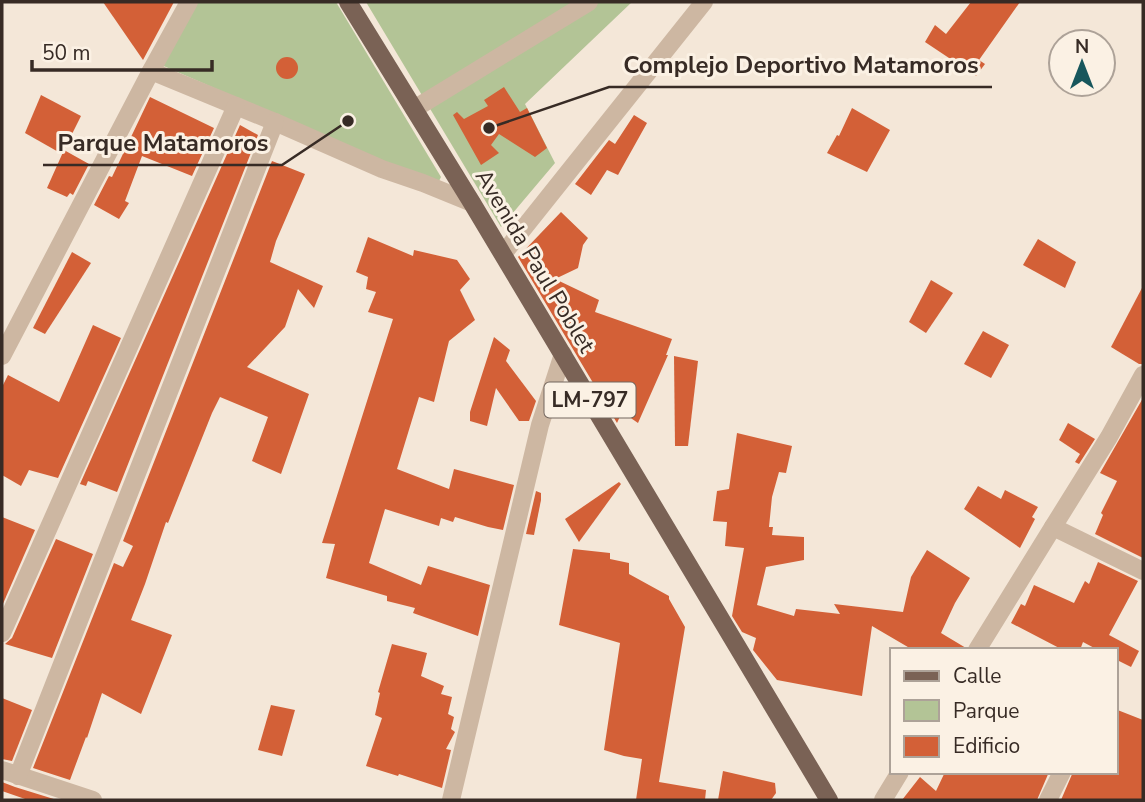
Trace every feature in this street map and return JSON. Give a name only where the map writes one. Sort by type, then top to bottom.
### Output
[{"type":"main road","name":"Avenida Paul Poblet","points":[[348,2],[503,254],[829,800]]},
{"type":"street","points":[[2,356],[189,2]]},
{"type":"street","points":[[414,109],[589,2]]},
{"type":"street","points":[[503,254],[704,2]]},
{"type":"street","points":[[151,71],[382,169],[472,203]]},
{"type":"street","points":[[2,633],[236,106]]},
{"type":"street","points":[[93,800],[10,773],[275,122]]},
{"type":"street","points":[[451,800],[540,425],[562,354]]},
{"type":"street","points":[[978,648],[1109,437],[1143,375]]},
{"type":"street","points":[[1053,527],[1143,572]]},
{"type":"street","points":[[883,800],[899,774]]},
{"type":"street","points":[[1048,800],[1061,774]]},
{"type":"green space","points":[[195,2],[336,2],[441,177],[437,185],[159,64]]},
{"type":"green space","points":[[366,2],[632,2],[525,104],[555,163],[501,227]]},
{"type":"building","points":[[103,2],[174,2],[143,60]]},
{"type":"building","points":[[971,2],[1020,2],[979,60],[985,64],[976,76],[925,42],[935,25],[946,34]]},
{"type":"building","points":[[287,57],[295,60],[298,68],[295,76],[287,79],[279,76],[276,68],[279,60]]},
{"type":"building","points":[[504,87],[520,112],[527,108],[547,148],[535,157],[499,134],[491,145],[499,153],[481,165],[453,115],[457,112],[464,119],[488,106],[484,100]]},
{"type":"building","points":[[41,95],[81,116],[62,154],[25,133]]},
{"type":"building","points":[[150,97],[214,128],[192,176],[142,156],[125,201],[129,203],[119,219],[94,205],[109,176],[112,177]]},
{"type":"building","points":[[852,108],[890,130],[867,172],[827,153],[837,135],[839,136]]},
{"type":"building","points":[[634,115],[647,123],[618,175],[607,170],[591,195],[575,184],[609,140],[615,144]]},
{"type":"building","points":[[240,125],[258,135],[117,492],[88,481],[86,486],[80,484]]},
{"type":"building","points":[[64,150],[89,164],[73,195],[70,193],[67,197],[47,188]]},
{"type":"building","points":[[272,161],[305,174],[276,241],[270,262],[323,286],[314,308],[298,289],[285,327],[247,367],[309,394],[281,474],[252,461],[268,417],[220,397],[168,523],[166,522],[131,620],[172,635],[141,714],[102,693],[70,780],[33,768],[114,563],[123,567],[133,546],[123,541]]},
{"type":"building","points":[[561,212],[588,238],[583,245],[578,268],[555,279],[599,300],[595,312],[672,339],[668,355],[638,423],[622,412],[617,423],[518,257]]},
{"type":"building","points":[[368,237],[413,256],[414,250],[457,260],[470,279],[460,290],[475,320],[449,341],[434,402],[419,397],[397,469],[449,489],[454,469],[514,485],[503,530],[455,517],[453,522],[441,518],[439,526],[385,509],[369,563],[421,585],[428,566],[490,585],[478,636],[413,613],[415,608],[387,601],[387,596],[326,578],[335,544],[322,543],[393,319],[368,312],[376,292],[366,289],[368,277],[356,272]]},
{"type":"building","points":[[1038,239],[1076,262],[1065,288],[1023,265]]},
{"type":"building","points":[[72,252],[91,263],[45,334],[33,328]]},
{"type":"building","points":[[931,280],[953,293],[926,333],[909,322]]},
{"type":"building","points":[[1143,286],[1143,364],[1139,364],[1111,347]]},
{"type":"building","points":[[93,325],[121,338],[58,478],[29,470],[21,486],[2,475],[2,387],[8,375],[59,402]]},
{"type":"building","points":[[983,331],[1009,345],[991,378],[964,364]]},
{"type":"building","points":[[494,337],[510,350],[506,361],[536,401],[529,421],[519,421],[496,388],[487,426],[470,421],[470,412]]},
{"type":"building","points":[[674,356],[698,361],[688,446],[675,446]]},
{"type":"building","points":[[1143,398],[1143,558],[1095,534],[1103,515],[1101,513],[1117,481],[1100,473]]},
{"type":"building","points":[[1068,423],[1095,439],[1079,464],[1075,462],[1080,454],[1059,440]]},
{"type":"building","points":[[737,433],[792,446],[786,473],[779,472],[772,497],[769,527],[773,527],[772,535],[804,537],[804,560],[766,567],[757,605],[794,616],[796,609],[840,614],[834,604],[903,612],[911,577],[927,550],[970,578],[941,633],[966,648],[910,648],[872,626],[862,696],[777,680],[753,650],[756,638],[742,632],[732,616],[744,548],[725,546],[727,522],[713,521],[717,491],[729,489]]},
{"type":"building","points":[[619,482],[621,484],[579,542],[565,519]]},
{"type":"building","points":[[978,486],[1001,499],[1005,490],[1038,507],[1020,548],[964,509]]},
{"type":"building","points":[[536,491],[541,493],[541,500],[534,535],[526,534]]},
{"type":"building","points":[[2,517],[35,530],[2,606]]},
{"type":"building","points":[[56,539],[93,554],[52,658],[5,644],[12,638]]},
{"type":"building","points":[[573,549],[610,553],[610,559],[629,563],[629,574],[669,596],[685,627],[659,782],[706,790],[705,800],[636,800],[642,759],[604,750],[620,643],[559,625]]},
{"type":"building","points":[[1098,562],[1138,581],[1109,635],[1139,651],[1131,667],[1117,660],[1117,648],[1094,648],[1083,642],[1081,648],[1059,648],[1011,623],[1021,604],[1025,606],[1034,585],[1074,603],[1085,581],[1089,584]]},
{"type":"building","points":[[392,644],[427,653],[421,676],[444,686],[441,694],[452,697],[448,714],[454,717],[451,729],[455,732],[446,749],[451,750],[442,788],[366,766],[382,718],[375,715],[380,693],[378,692]]},
{"type":"building","points":[[2,698],[32,710],[12,761],[2,759]]},
{"type":"building","points":[[271,705],[295,710],[282,756],[258,750]]},
{"type":"building","points":[[1117,710],[1143,720],[1143,800],[1061,800],[1072,774],[1117,774]]},
{"type":"building","points":[[723,771],[775,783],[776,793],[771,800],[718,800]]},
{"type":"building","points":[[944,774],[1048,774],[1037,800],[902,800],[920,777],[936,791]]},
{"type":"building","points":[[2,782],[57,800],[28,800],[2,791]]},
{"type":"place","name":"Parque Matamoros","points":[[348,121]]},
{"type":"place","name":"Complejo Deportivo Matamoros","points":[[489,128]]}]
